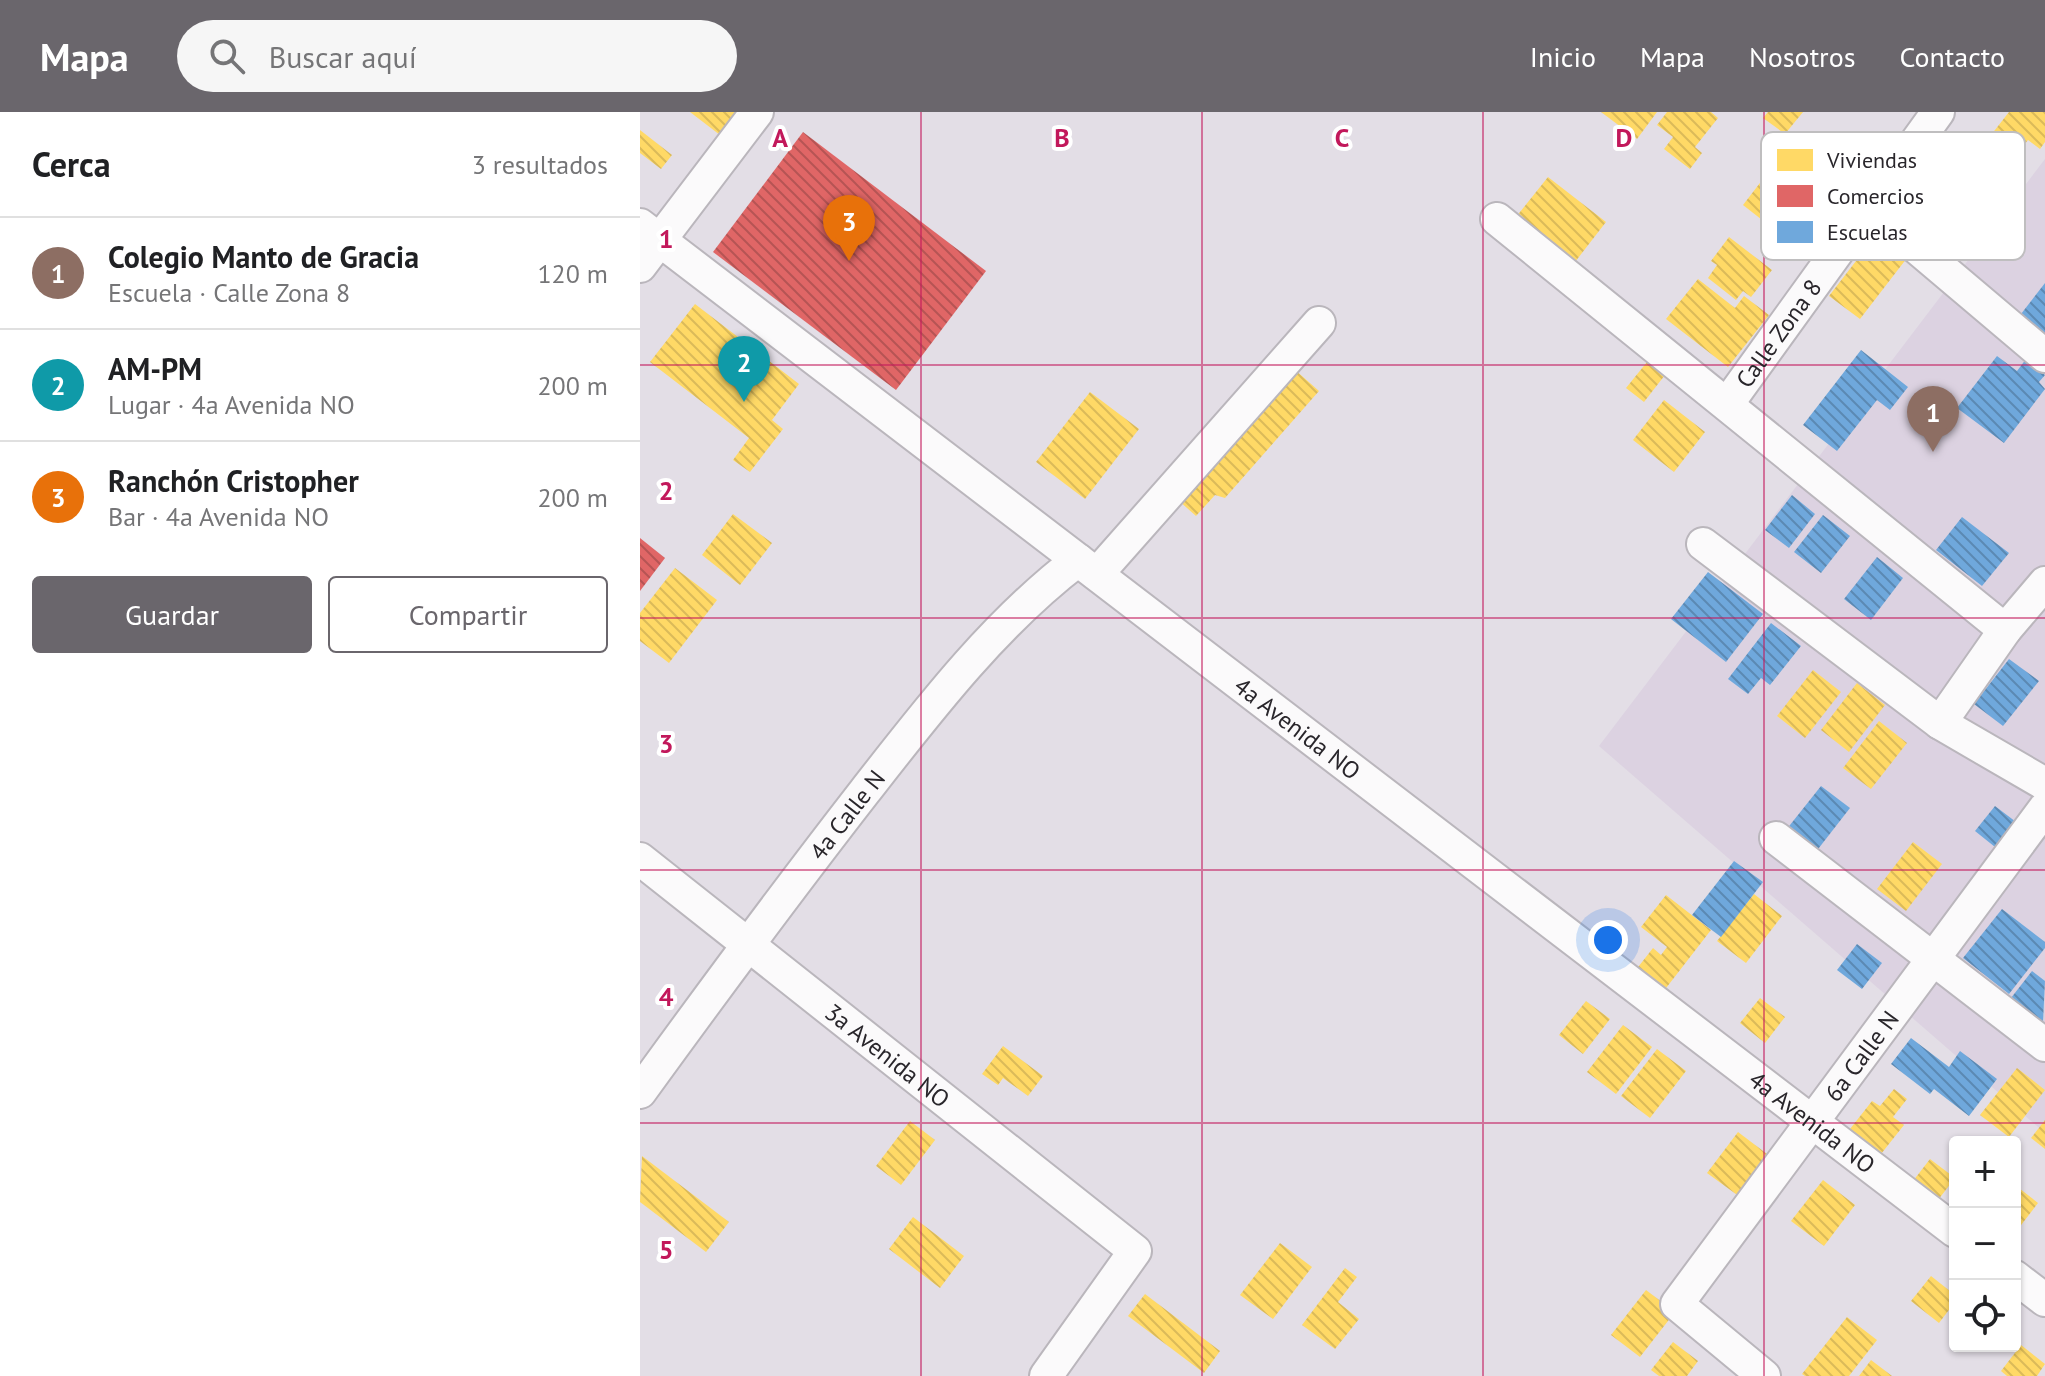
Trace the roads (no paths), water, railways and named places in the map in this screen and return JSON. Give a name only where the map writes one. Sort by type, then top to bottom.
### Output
[{"type":"street","points":[[640,266],[650,233],[757,112]]},
{"type":"street","name":"Calle Zona 8","points":[[1923,132],[1938,112]]},
{"type":"street","points":[[1497,219],[2005,630]]},
{"type":"street","name":"4a Avenida NO","points":[[650,233],[1949,1226]]},
{"type":"street","name":"Calle Zona 8","points":[[1728,403],[1831,260]]},
{"type":"street","points":[[1931,260],[2045,356]]},
{"type":"street","name":"4a Calle N","points":[[640,1092],[747,945],[942,692],[1049,582],[1087,567],[1319,323]]},
{"type":"street","points":[[1703,544],[1940,723],[2045,784]]},
{"type":"street","points":[[1940,723],[2005,630],[2045,583]]},
{"type":"street","name":"6a Calle N","points":[[1764,1376],[1677,1304],[2045,808]]},
{"type":"street","points":[[1776,838],[2045,1045]]},
{"type":"street","name":"3a Avenida NO","points":[[640,859],[1135,1251],[1046,1376]]},
{"type":"street","points":[[2019,1280],[2045,1300]]},
{"type":"place","name":"Ranchón Cristopher","points":[[849,261]]},
{"type":"place","name":"AM-PM","points":[[744,402]]},
{"type":"place","name":"Colegio Manto de Gracia","points":[[1933,452]]}]
